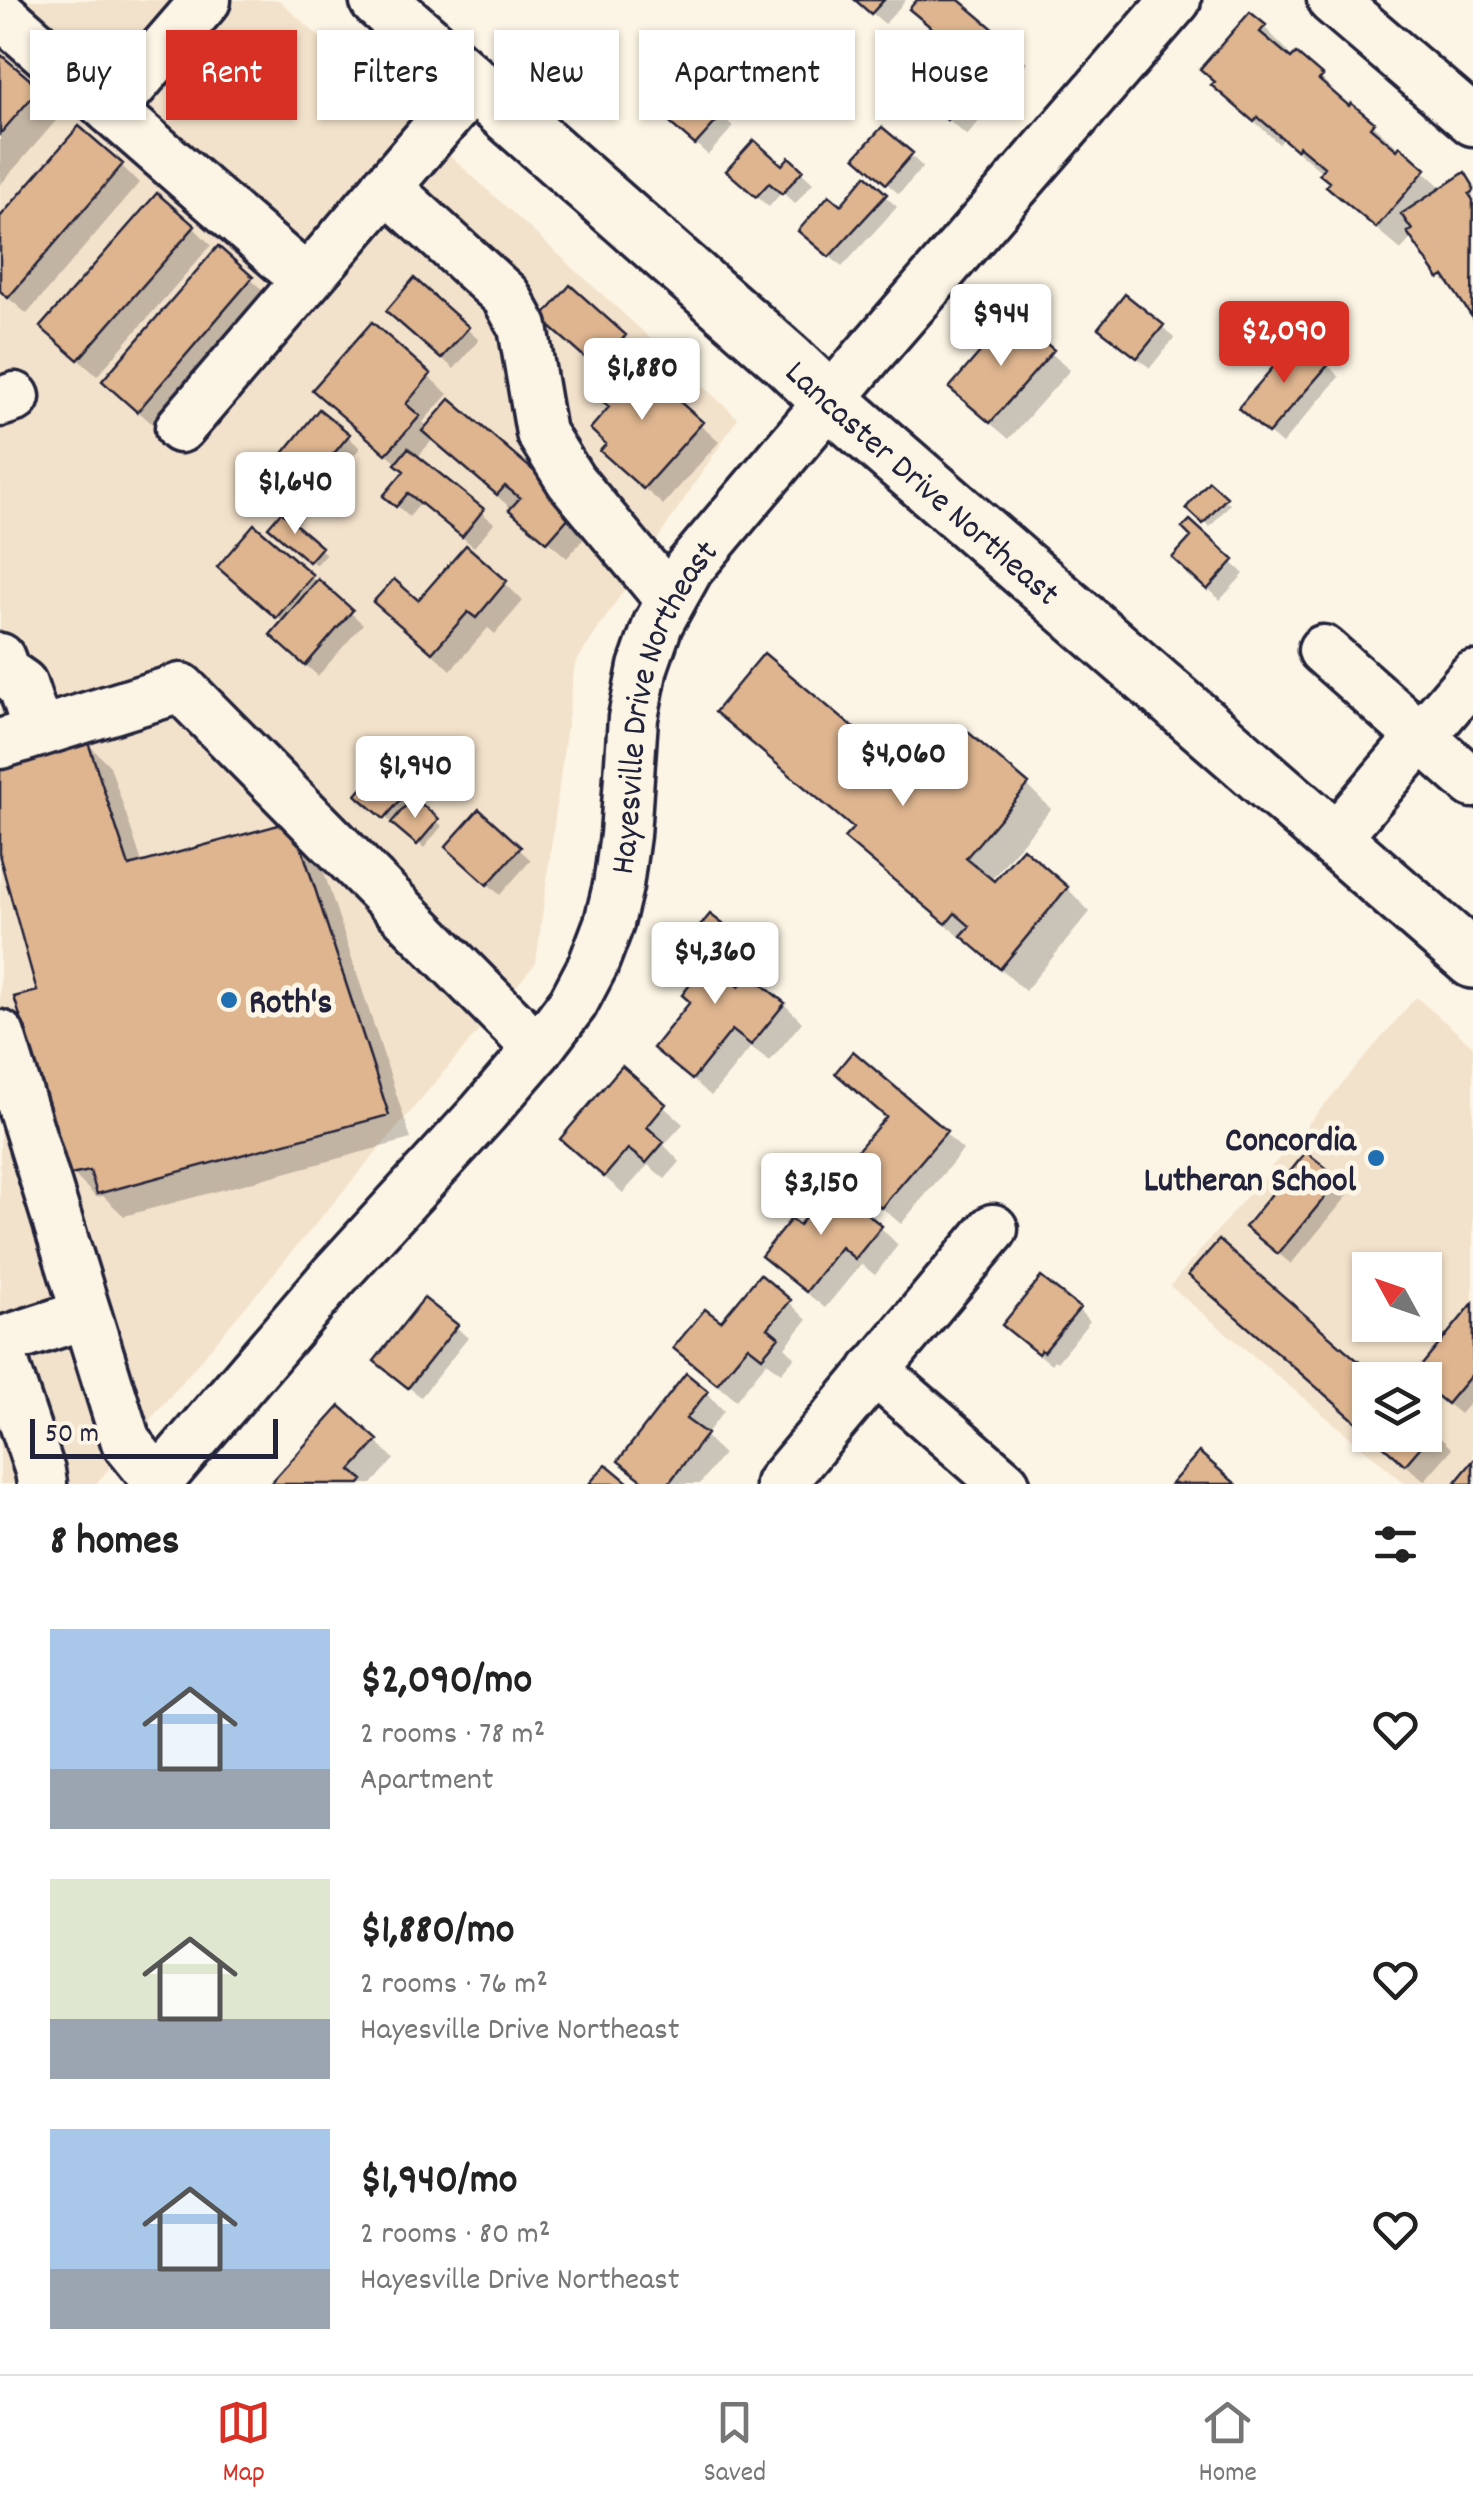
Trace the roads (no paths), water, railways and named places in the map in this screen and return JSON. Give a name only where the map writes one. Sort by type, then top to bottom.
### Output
[{"type":"main road","name":"Lancaster Drive Northeast","points":[[378,0],[412,30]]},
{"type":"main road","name":"Lancaster Drive Northeast","points":[[474,85],[829,400],[1473,960]]},
{"type":"street","points":[[146,69],[206,0]]},
{"type":"street","name":"Hayesville Drive Northeast","points":[[158,1483],[332,1276],[483,1114],[573,1002],[593,965],[618,886],[633,718],[643,667],[658,624],[689,568],[829,400],[1176,0]]},
{"type":"street","points":[[1332,0],[1473,120]]},
{"type":"street","points":[[0,14],[30,40]]},
{"type":"street","points":[[122,120],[306,280]]},
{"type":"street","points":[[180,428],[444,120]]},
{"type":"street","points":[[386,187],[506,296],[523,327],[541,433],[572,481],[670,600]]},
{"type":"street","points":[[1323,650],[1473,782]]},
{"type":"street","points":[[0,658],[5,672],[22,684],[19,738],[181,688],[538,1049]]},
{"type":"street","points":[[1334,839],[1473,676]]},
{"type":"street","points":[[0,1034],[126,1442],[158,1483]]},
{"type":"street","points":[[780,1484],[993,1229]]},
{"type":"street","points":[[0,1342],[86,1314]]},
{"type":"street","points":[[0,1351],[9,1407],[42,1484]]},
{"type":"street","points":[[874,1370],[1005,1484]]},
{"type":"place","name":"Roth's","points":[[229,1000]]},
{"type":"place","name":"Concordia Lutheran School","points":[[1376,1158]]}]
